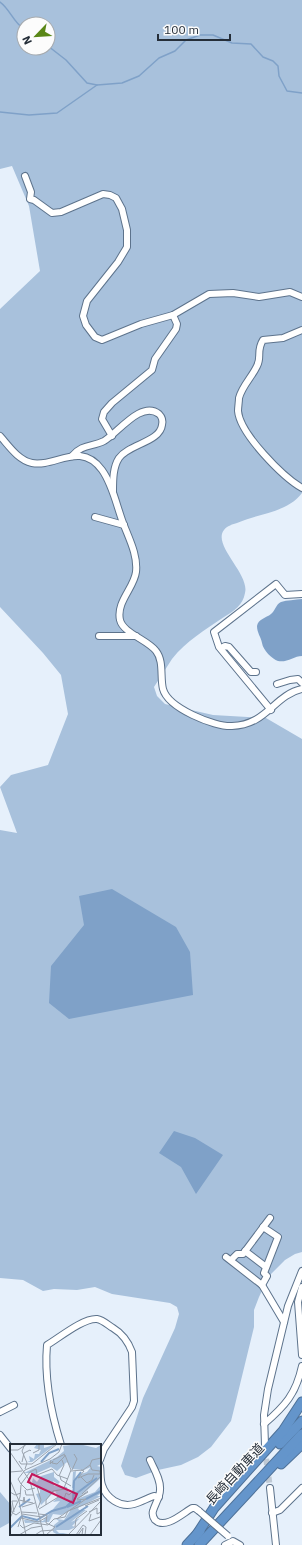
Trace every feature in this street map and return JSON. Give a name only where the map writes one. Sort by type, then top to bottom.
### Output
[{"type":"highway","points":[[196,1536],[214,1508],[283,1431],[302,1402]]},
{"type":"highway","name":"長崎自動車道","points":[[187,1545],[238,1488],[302,1421]]},
{"type":"highway","name":"長崎自動車道","points":[[199,1545],[302,1434]]},
{"type":"highway","points":[[234,1506],[302,1444]]},
{"type":"street","points":[[25,176],[31,192],[30,199],[34,200],[52,213],[61,212],[103,194],[116,198],[122,209],[127,230],[127,247],[118,262],[87,301],[83,316],[86,326],[95,337],[102,340],[141,324],[173,315],[210,294],[233,293],[259,297],[290,292],[302,297]]},
{"type":"street","points":[[112,436],[102,419],[104,412],[112,403],[152,370],[155,359],[176,329],[177,324],[173,315]]},
{"type":"street","points":[[302,330],[284,338],[263,340],[259,347],[258,366],[246,383],[239,398],[238,411],[243,425],[264,454],[302,488]]},
{"type":"street","points":[[72,456],[82,447],[98,443],[112,436],[137,414],[146,411],[157,412],[161,416],[161,429],[153,438],[131,448],[119,458],[114,470],[113,494]]},
{"type":"street","points":[[0,436],[20,458],[33,463],[40,463],[72,456],[86,458],[98,465],[108,481],[136,559],[136,573],[124,600],[120,612],[120,620],[122,624],[136,636],[157,651],[160,659],[163,690],[166,697],[196,717],[219,725],[241,725],[253,722],[271,710],[286,696],[294,691],[302,689]]},
{"type":"street","points":[[95,517],[124,525]]},
{"type":"street","points":[[271,710],[220,648],[214,632],[276,584],[285,595],[302,594]]},
{"type":"street","points":[[99,636],[136,636]]},
{"type":"street","points":[[220,648],[225,646],[229,647],[251,672],[256,672]]},
{"type":"street","points":[[277,684],[290,680],[298,680],[302,684]]},
{"type":"street","points":[[270,1218],[243,1254],[237,1254],[229,1258],[262,1285],[284,1322]]},
{"type":"street","points":[[262,1285],[267,1276],[264,1273],[266,1267],[278,1237],[263,1227]]},
{"type":"street","points":[[245,1251],[266,1267]]},
{"type":"street","points":[[264,1445],[264,1424],[268,1389],[288,1306],[302,1271]]},
{"type":"street","points":[[302,1287],[298,1302],[302,1355]]},
{"type":"street","points":[[61,1444],[47,1384],[47,1345],[85,1322],[97,1319],[126,1338],[132,1352],[134,1401],[132,1407],[104,1449],[101,1457]]},
{"type":"street","points":[[264,1424],[287,1403],[294,1392],[302,1366]]},
{"type":"street","points":[[0,1412],[14,1405]]},
{"type":"street","points":[[0,1435],[10,1448]]},
{"type":"street","points":[[150,1460],[159,1481],[159,1497],[153,1515],[158,1522],[167,1522],[192,1508],[195,1508],[228,1541],[233,1541],[240,1545]]},
{"type":"street","points":[[101,1476],[102,1486],[110,1498],[116,1502],[127,1505],[134,1504],[154,1496],[159,1497]]},
{"type":"street","points":[[270,1488],[276,1545]]},
{"type":"street","points":[[272,1513],[280,1510],[302,1488]]},
{"type":"shaded area","points":[[0,0],[302,0],[302,493],[296,500],[281,509],[245,520],[227,527],[224,530],[222,536],[223,544],[242,577],[245,585],[244,597],[235,610],[203,631],[177,653],[154,687],[157,696],[165,704],[213,715],[266,718],[302,739],[302,1252],[285,1260],[269,1276],[259,1297],[254,1310],[254,1327],[231,1421],[211,1447],[198,1457],[181,1465],[158,1470],[136,1478],[125,1475],[121,1466],[143,1398],[175,1328],[179,1314],[177,1307],[170,1303],[112,1294],[95,1287],[77,1290],[54,1289],[43,1291],[23,1280],[0,1278],[0,830],[17,833],[0,787],[11,775],[48,765],[68,714],[61,675],[43,653],[0,607],[0,309],[40,271],[29,206],[12,166],[0,169]]},
{"type":"shaded area","points":[[302,599],[302,656],[284,661],[278,661],[264,648],[257,626],[261,620],[274,611],[281,602]]},
{"type":"shaded area","points":[[112,889],[176,927],[190,952],[193,995],[69,1019],[49,1003],[51,966],[84,925],[79,896]]},
{"type":"shaded area","points":[[174,1131],[195,1138],[223,1155],[196,1194],[181,1167],[159,1153]]},
{"type":"shaded area","points":[[0,1492],[10,1504],[10,1523],[0,1528]]},
{"type":"waterway","points":[[0,2],[16,22]]},
{"type":"waterway","points":[[56,52],[66,60],[87,83],[97,85],[122,83],[139,76],[159,58],[175,51],[186,40],[200,35],[213,35],[232,43],[251,44],[263,57],[273,61],[278,66],[279,76],[287,91],[302,93]]},
{"type":"waterway","points":[[0,112],[29,115],[57,113],[97,85]]},
{"type":"tunnel","points":[[265,1450],[270,1488]]}]
